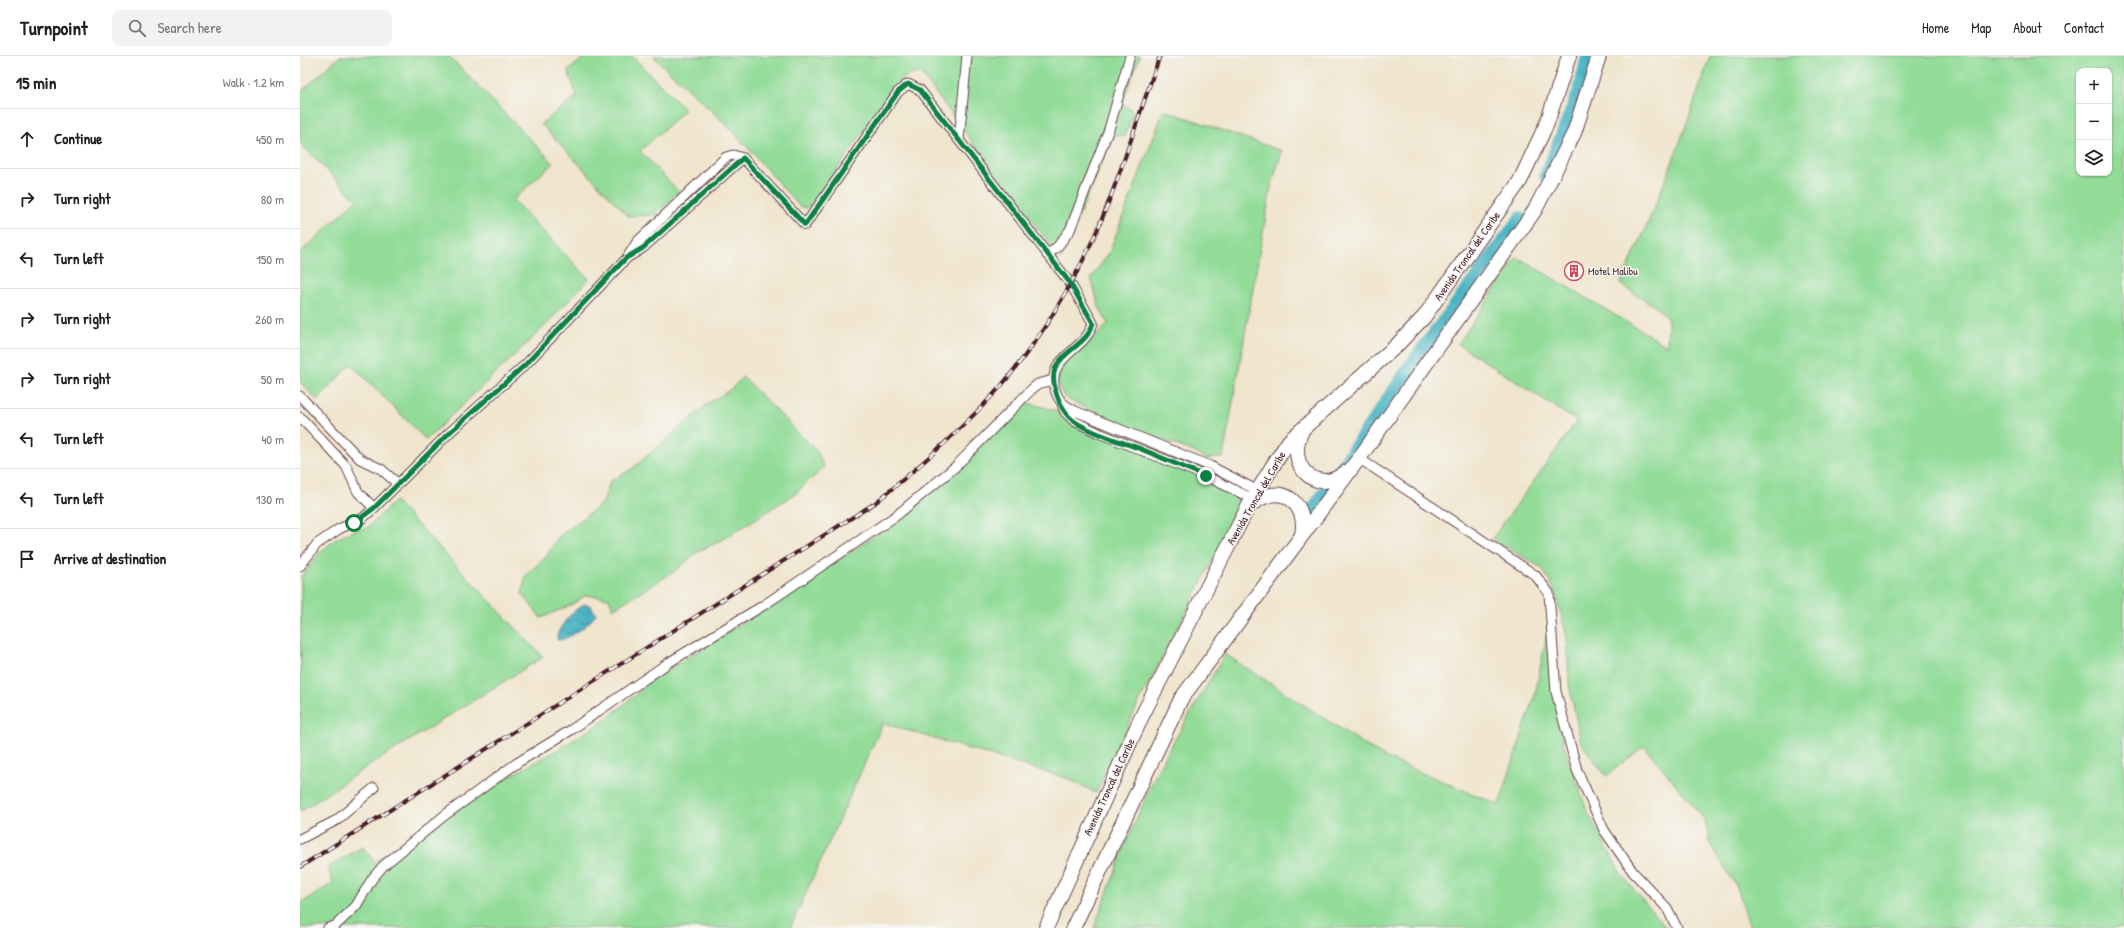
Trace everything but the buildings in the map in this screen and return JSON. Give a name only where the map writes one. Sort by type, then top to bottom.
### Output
[{"type":"highway","name":"Avenida Troncal del Caribe","points":[[1046,928],[1142,716],[1253,499],[1289,441],[1396,346],[1424,317],[1520,182],[1547,123],[1569,56]]},
{"type":"highway","points":[[1073,928],[1181,699],[1360,457],[1535,210],[1574,133],[1599,56]]},
{"type":"highway","points":[[1305,426],[1295,448],[1297,460],[1303,471],[1314,479],[1326,481],[1338,478],[1360,457]]},
{"type":"highway","points":[[1253,499],[1276,494],[1291,499],[1301,511],[1304,526],[1302,534]]},
{"type":"street","points":[[959,140],[967,56]]},
{"type":"street","points":[[1047,255],[1058,246],[1070,230],[1109,129],[1130,56]]},
{"type":"street","points":[[300,566],[317,544],[339,529],[363,518],[374,508],[397,483],[449,433],[526,364],[626,258],[643,248],[743,158],[805,225],[898,92],[908,84],[920,90],[1070,283],[1093,323],[1088,336],[1055,368],[1053,380],[1057,398],[1062,404],[1075,411],[1210,466],[1253,499]]},
{"type":"street","points":[[328,928],[335,926],[356,906],[372,879],[383,866],[445,815],[517,763],[571,730],[668,663],[764,605],[897,515],[955,468],[1032,389],[1038,384],[1053,380]]},
{"type":"street","points":[[300,396],[360,459],[381,469],[397,483]]},
{"type":"street","points":[[300,417],[346,466],[358,492],[374,508]]},
{"type":"street","points":[[1360,457],[1363,461],[1535,575],[1549,593],[1556,692],[1577,770],[1604,830],[1633,872],[1667,908],[1677,928]]},
{"type":"street","points":[[300,839],[336,820],[374,788]]},
{"type":"green space","points":[[340,56],[449,56],[553,163],[513,200],[589,279],[544,327],[426,440],[351,364],[317,400],[300,382],[300,253],[356,200],[300,143],[300,93]]},
{"type":"green space","points":[[586,56],[632,56],[685,110],[640,151],[679,192],[656,215],[628,216],[541,124],[577,96],[568,71]]},
{"type":"green space","points":[[653,56],[1140,56],[1122,103],[1134,112],[1125,136],[1113,135],[1061,259],[922,75],[912,74],[898,82],[816,200],[806,208],[799,206],[732,130]]},
{"type":"green space","points":[[1710,56],[2124,56],[2124,928],[1750,928],[1737,887],[1711,846],[1705,820],[1644,746],[1606,776],[1581,743],[1569,684],[1567,637],[1555,591],[1542,568],[1492,539],[1577,421],[1458,344],[1517,257],[1667,346],[1668,320],[1660,310],[1620,284],[1646,228],[1680,143]]},
{"type":"green space","points":[[1164,110],[1282,151],[1271,187],[1223,458],[1205,459],[1194,452],[1137,430],[1111,422],[1064,397],[1059,386],[1058,375],[1068,359],[1099,334],[1108,324],[1099,307],[1091,278],[1109,253]]},
{"type":"green space","points":[[743,377],[816,450],[824,467],[795,494],[722,540],[699,551],[675,571],[613,609],[609,598],[586,595],[571,605],[541,618],[522,594],[526,575],[546,557],[558,537],[603,503],[610,481],[632,469],[709,403],[731,389]]},
{"type":"green space","points":[[1025,402],[1068,414],[1191,462],[1244,500],[1141,698],[1096,793],[1069,779],[883,723],[790,928],[300,928],[300,904],[333,883],[328,867],[363,847],[374,862],[499,782],[559,749],[602,722],[642,690],[643,685],[873,537],[924,500]]},
{"type":"green space","points":[[395,501],[543,657],[362,770],[300,812],[301,577],[318,554],[336,539],[355,530],[367,528]]},
{"type":"green space","points":[[1548,628],[1564,746],[1588,813],[1621,874],[1666,928],[1094,928],[1126,843],[1159,767],[1225,654],[1384,757],[1499,805],[1535,695]]},
{"type":"water","points":[[585,604],[590,605],[596,614],[593,618],[573,635],[562,640],[557,640],[559,630],[567,619],[577,609]]},
{"type":"waterway","points":[[1546,176],[1580,90],[1588,56]]},
{"type":"waterway","points":[[1337,474],[1415,360],[1521,218]]},
{"type":"waterway","points":[[1308,517],[1330,485]]},
{"type":"railway","points":[[300,867],[875,503],[956,432],[1001,386],[1015,369],[1053,314],[1086,255],[1113,191],[1160,56]]},
{"type":"place","name":"Motel Malibu","points":[[1574,271]]},
{"type":"route","points":[[354,523],[363,518],[374,508],[416,464],[526,364],[626,258],[643,248],[743,158],[805,225],[898,92],[908,84],[920,90],[1055,266],[1070,283],[1093,323],[1092,330],[1088,336],[1063,358],[1055,368],[1053,380],[1057,398],[1062,404],[1065,412],[1074,421],[1101,434],[1206,476]]}]
